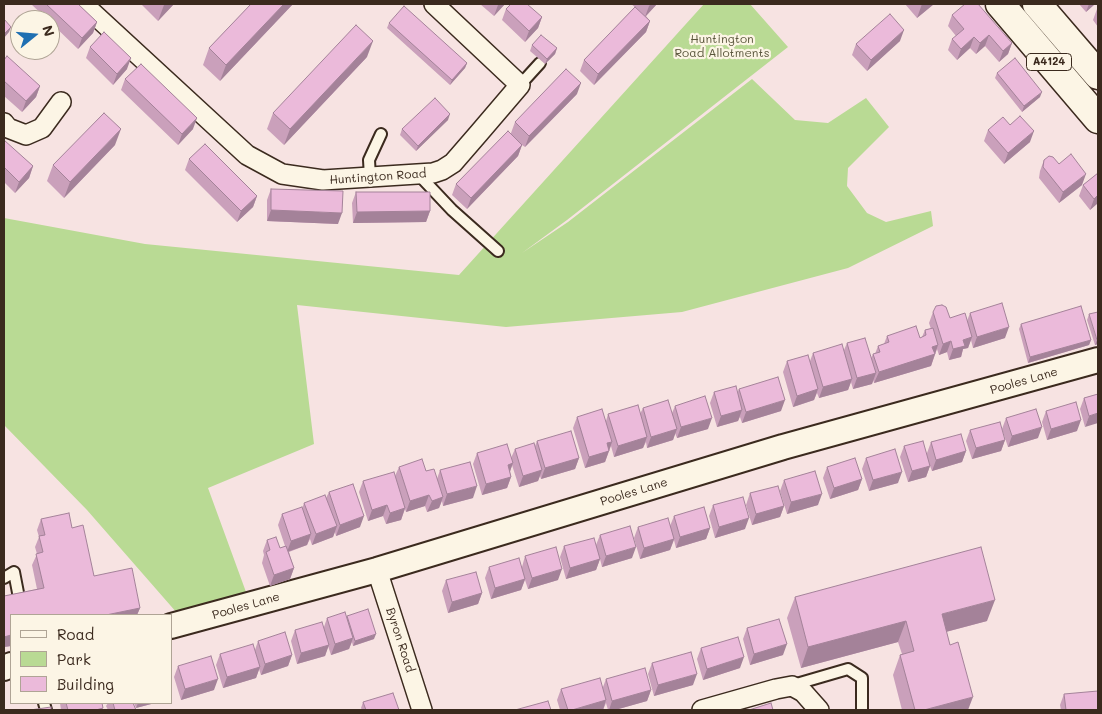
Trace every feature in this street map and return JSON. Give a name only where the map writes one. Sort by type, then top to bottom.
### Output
[{"type":"main road","name":"A4124","points":[[1000,4],[1098,119]]},
{"type":"main road","name":"A4124","points":[[1037,4],[1098,75]]},
{"type":"street","name":"Huntington Road","points":[[83,4],[247,155],[282,174],[323,180],[432,174],[453,163],[520,85]]},
{"type":"street","points":[[434,4],[520,85]]},
{"type":"street","points":[[4,123],[8,128],[26,135],[42,128],[61,102]]},
{"type":"street","name":"Pooles Lane","points":[[172,626],[377,570],[784,447],[1098,360]]},
{"type":"street","name":"Byron Road","points":[[377,570],[422,710]]},
{"type":"street","points":[[702,710],[792,686],[803,692],[818,710]]},
{"type":"lane","points":[[520,85],[540,63]]},
{"type":"lane","points":[[370,178],[369,160],[381,134]]},
{"type":"lane","points":[[419,175],[452,210],[498,251]]},
{"type":"lane","points":[[4,578],[14,572],[20,603]]},
{"type":"lane","points":[[792,686],[848,669],[862,678],[862,710]]},
{"type":"green space","name":"Huntington Road Allotments","points":[[704,4],[750,4],[788,47],[522,253],[568,222],[752,79],[795,120],[828,123],[866,98],[889,127],[848,168],[847,186],[867,213],[886,222],[931,211],[933,226],[848,268],[682,312],[506,327],[297,305],[314,444],[208,488],[246,592],[177,613],[87,510],[4,425],[4,218],[145,244],[459,275]]},
{"type":"building","points":[[46,4],[78,4],[97,22],[82,38],[60,17],[60,10],[52,10]]},
{"type":"building","points":[[251,4],[284,4],[226,65],[209,48]]},
{"type":"building","points":[[511,4],[527,4],[542,17],[529,31],[506,9]]},
{"type":"building","points":[[965,4],[978,4],[1012,43],[1003,51],[989,35],[980,43],[974,37],[961,49],[952,39],[964,29],[952,15]]},
{"type":"building","points":[[404,6],[467,63],[452,80],[389,23]]},
{"type":"building","points":[[635,7],[650,21],[598,74],[584,60]]},
{"type":"building","points":[[890,14],[904,30],[871,60],[856,44]]},
{"type":"building","points":[[4,19],[10,28],[4,34]]},
{"type":"building","points":[[356,25],[373,41],[290,129],[273,113]]},
{"type":"building","points":[[104,32],[131,58],[117,74],[90,47]]},
{"type":"building","points":[[541,35],[557,48],[547,59],[532,45]]},
{"type":"building","points":[[7,56],[40,86],[26,101],[4,81],[4,60]]},
{"type":"building","points":[[1015,58],[1042,92],[1024,106],[997,73]]},
{"type":"building","points":[[141,64],[197,118],[182,134],[125,79]]},
{"type":"building","points":[[566,69],[581,83],[529,136],[515,122]]},
{"type":"building","points":[[435,98],[450,114],[418,146],[402,129]]},
{"type":"building","points":[[104,113],[121,129],[70,182],[53,165]]},
{"type":"building","points":[[1020,116],[1034,131],[1008,153],[988,130],[1003,117],[1010,125]]},
{"type":"building","points":[[508,131],[522,145],[471,198],[456,184]]},
{"type":"building","points":[[4,140],[33,166],[19,182],[4,167]]},
{"type":"building","points":[[205,144],[257,196],[241,211],[189,159]]},
{"type":"building","points":[[1071,154],[1086,174],[1063,192],[1043,167],[1044,160],[1049,156],[1053,157],[1059,164]]},
{"type":"building","points":[[1098,173],[1098,195],[1094,199],[1083,185]]},
{"type":"building","points":[[271,189],[343,191],[342,213],[271,210]]},
{"type":"building","points":[[356,192],[430,192],[430,211],[357,212]]},
{"type":"building","points":[[1002,303],[1009,327],[977,337],[970,313]]},
{"type":"building","points":[[942,305],[946,307],[950,318],[965,313],[972,337],[963,340],[965,346],[953,349],[951,341],[943,344],[933,312],[936,306]]},
{"type":"building","points":[[1081,306],[1091,340],[1030,357],[1021,324]]},
{"type":"building","points":[[1098,312],[1098,339],[1097,340],[1089,314]]},
{"type":"building","points":[[916,326],[920,338],[926,335],[925,330],[933,328],[938,345],[932,347],[935,354],[879,372],[873,354],[880,352],[878,346],[889,342],[887,336]]},
{"type":"building","points":[[865,338],[876,373],[857,378],[847,343]]},
{"type":"building","points":[[842,344],[852,379],[823,387],[813,353]]},
{"type":"building","points":[[808,355],[818,389],[797,396],[787,361]]},
{"type":"building","points":[[778,377],[785,400],[746,412],[739,389]]},
{"type":"building","points":[[736,386],[742,410],[721,416],[714,392]]},
{"type":"building","points":[[1098,394],[1098,413],[1089,416],[1084,398]]},
{"type":"building","points":[[705,396],[712,418],[681,427],[675,406]]},
{"type":"building","points":[[668,400],[677,429],[651,437],[643,408]]},
{"type":"building","points":[[1076,402],[1081,420],[1051,429],[1046,411]]},
{"type":"building","points":[[638,405],[647,437],[618,446],[608,414]]},
{"type":"building","points":[[602,409],[612,442],[607,443],[609,451],[589,457],[577,417]]},
{"type":"building","points":[[1036,409],[1042,427],[1012,436],[1006,418]]},
{"type":"building","points":[[1000,422],[1005,440],[976,448],[970,430]]},
{"type":"building","points":[[571,431],[579,458],[545,468],[537,441]]},
{"type":"building","points":[[961,434],[966,451],[936,460],[931,442]]},
{"type":"building","points":[[923,441],[930,466],[912,471],[904,446]]},
{"type":"building","points":[[534,443],[542,470],[523,476],[515,449]]},
{"type":"building","points":[[507,444],[513,463],[508,465],[511,477],[486,484],[477,453]]},
{"type":"building","points":[[895,449],[902,472],[873,480],[866,458]]},
{"type":"building","points":[[855,458],[862,479],[834,488],[827,467]]},
{"type":"building","points":[[422,459],[426,471],[434,469],[443,497],[432,501],[429,495],[410,501],[399,467]]},
{"type":"building","points":[[470,462],[477,486],[447,494],[440,470]]},
{"type":"building","points":[[815,471],[822,494],[791,502],[784,480]]},
{"type":"building","points":[[394,472],[405,508],[390,513],[387,505],[372,510],[363,481]]},
{"type":"building","points":[[353,484],[364,516],[340,525],[329,492]]},
{"type":"building","points":[[778,486],[784,506],[756,514],[750,493]]},
{"type":"building","points":[[325,495],[337,526],[316,534],[304,503]]},
{"type":"building","points":[[743,497],[749,518],[719,527],[713,505]]},
{"type":"building","points":[[302,507],[311,534],[291,541],[282,514]]},
{"type":"building","points":[[704,507],[710,528],[680,537],[674,516]]},
{"type":"building","points":[[69,513],[72,528],[83,525],[94,576],[132,568],[140,608],[111,614],[10,614],[10,635],[4,637],[4,596],[44,588],[36,554],[43,552],[39,536],[45,535],[41,519]]},
{"type":"building","points":[[668,518],[674,539],[644,548],[638,527]]},
{"type":"building","points":[[630,526],[636,547],[606,556],[600,535]]},
{"type":"building","points":[[276,537],[280,548],[286,546],[294,568],[274,575],[266,552],[270,550],[267,540]]},
{"type":"building","points":[[594,538],[600,559],[570,568],[564,546]]},
{"type":"building","points":[[556,547],[562,569],[532,578],[525,556]]},
{"type":"building","points":[[981,547],[995,600],[942,614],[950,645],[958,642],[973,697],[924,710],[915,710],[900,655],[914,651],[906,621],[808,647],[795,597]]},
{"type":"building","points":[[519,558],[525,579],[495,588],[489,567]]},
{"type":"building","points":[[476,572],[482,593],[452,602],[446,580]]},
{"type":"building","points":[[368,609],[376,634],[355,641],[347,616]]},
{"type":"building","points":[[345,612],[353,638],[335,644],[327,618]]},
{"type":"building","points":[[779,619],[787,644],[754,654],[747,628]]},
{"type":"building","points":[[322,622],[329,645],[301,653],[295,630]]},
{"type":"building","points":[[285,632],[292,655],[265,664],[258,641]]},
{"type":"building","points":[[738,637],[744,657],[707,669],[701,648]]},
{"type":"building","points":[[253,644],[260,667],[227,677],[220,654]]},
{"type":"building","points":[[691,652],[697,674],[658,685],[652,663]]},
{"type":"building","points":[[211,656],[218,679],[185,689],[178,666]]},
{"type":"building","points":[[645,668],[651,690],[612,701],[606,679]]},
{"type":"building","points":[[600,678],[606,700],[568,710],[561,689]]},
{"type":"building","points":[[1098,691],[1098,710],[1066,710],[1064,694]]},
{"type":"building","points":[[393,693],[399,710],[366,710],[363,702]]},
{"type":"building","points":[[548,701],[551,710],[515,710]]},
{"type":"building","points":[[771,703],[773,710],[749,710]]},
{"type":"building","points":[[66,704],[102,704],[103,708],[96,710],[68,710]]},
{"type":"building","points":[[113,704],[133,704],[136,710],[115,710]]},
{"type":"building","points":[[51,707],[51,710],[30,710]]}]
